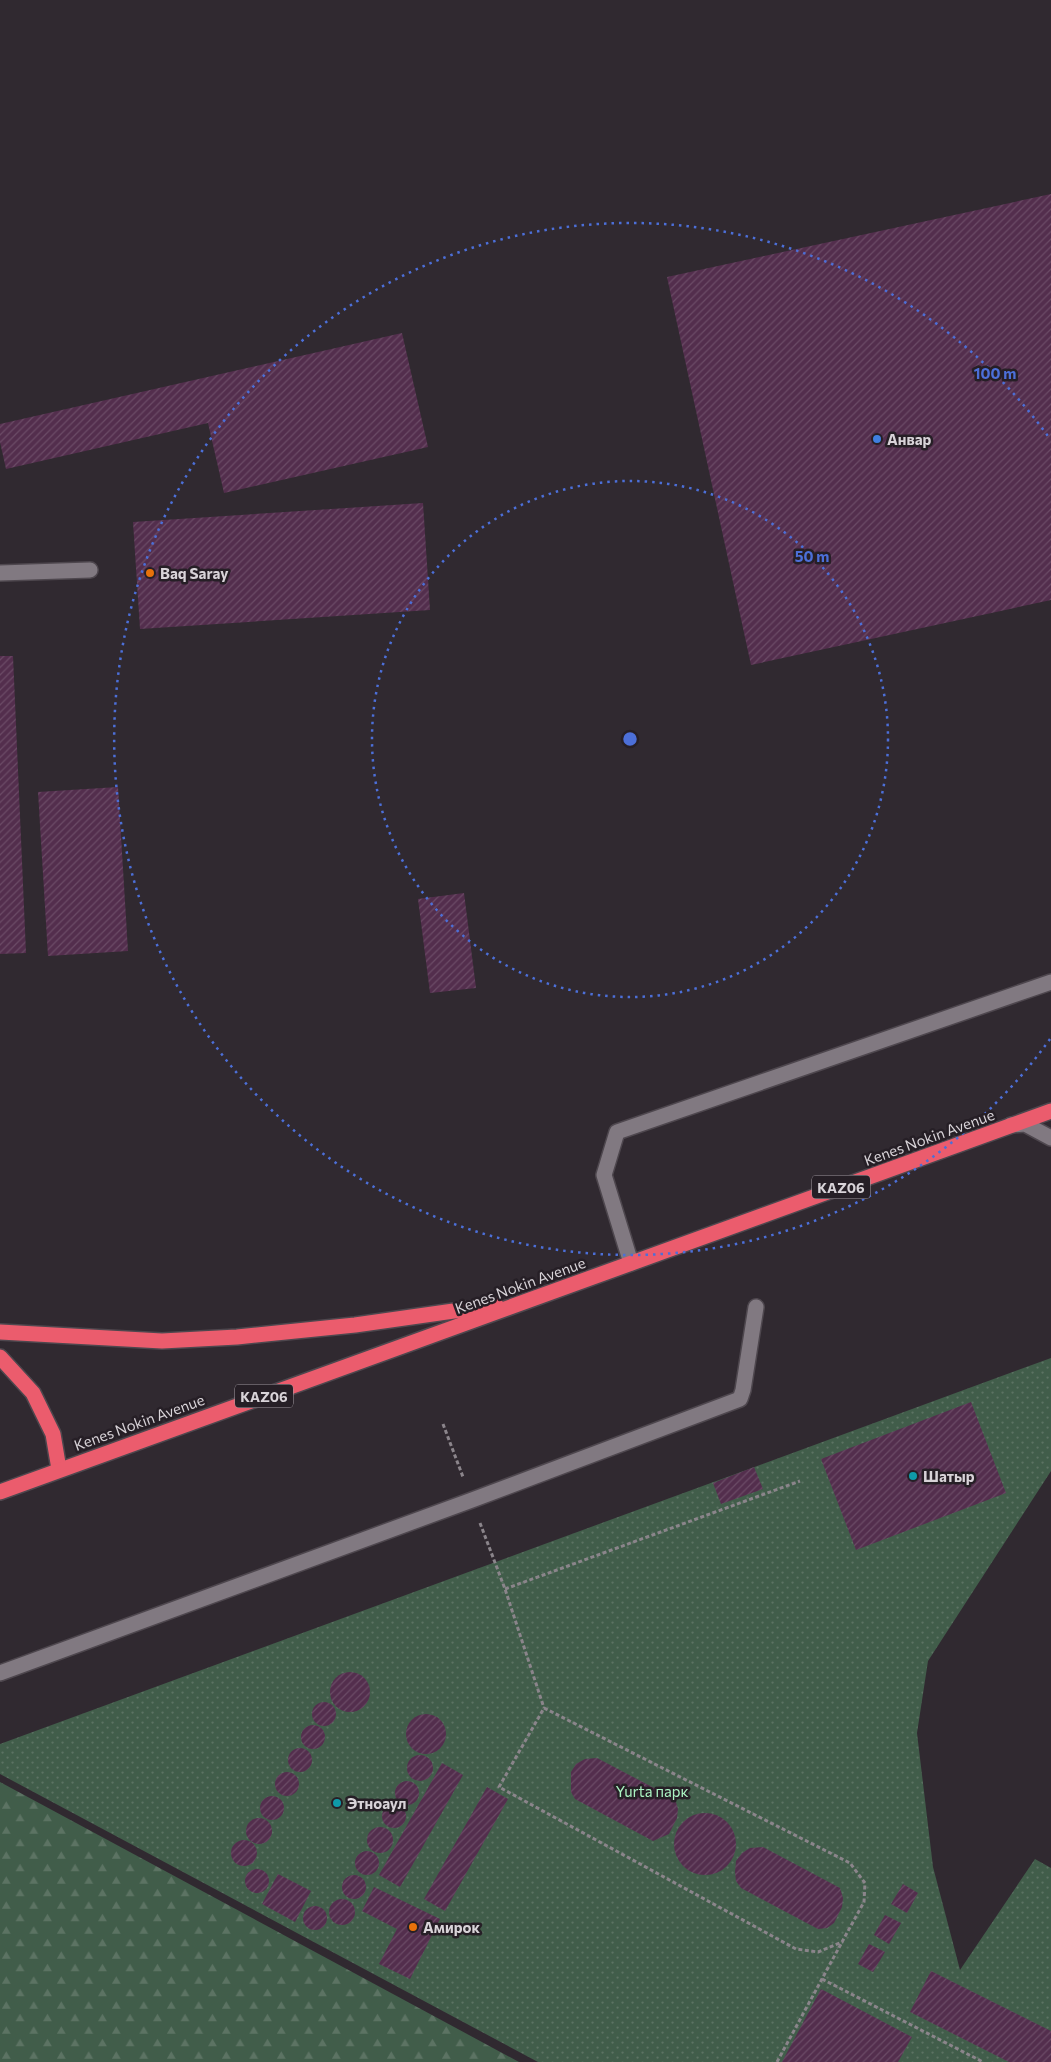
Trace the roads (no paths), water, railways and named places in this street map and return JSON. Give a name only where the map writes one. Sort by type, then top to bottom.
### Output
[{"type":"highway","name":"Kenes Nokin Avenue","points":[[0,1492],[1051,1110]]},
{"type":"highway","points":[[0,1332],[162,1341],[237,1337],[356,1325],[528,1301]]},
{"type":"highway","points":[[0,1357],[33,1393],[53,1434],[59,1469]]},
{"type":"lane","points":[[0,572],[90,570]]},
{"type":"lane","points":[[631,1263],[604,1175],[617,1132],[1051,982]]},
{"type":"lane","points":[[1011,1126],[1026,1124],[1051,1138]]},
{"type":"lane","points":[[0,1673],[472,1500],[740,1399],[756,1307]]},
{"type":"place","name":"Анвар","points":[[877,439]]},
{"type":"place","name":"Baq Saray","points":[[150,573]]},
{"type":"place","name":"Шатыр","points":[[913,1476]]},
{"type":"place","name":"Этноаул","points":[[337,1803]]},
{"type":"place","name":"Амирок","points":[[413,1927]]},
{"type":"park label","name":"Yurta парк","points":[[652,1791]]}]
